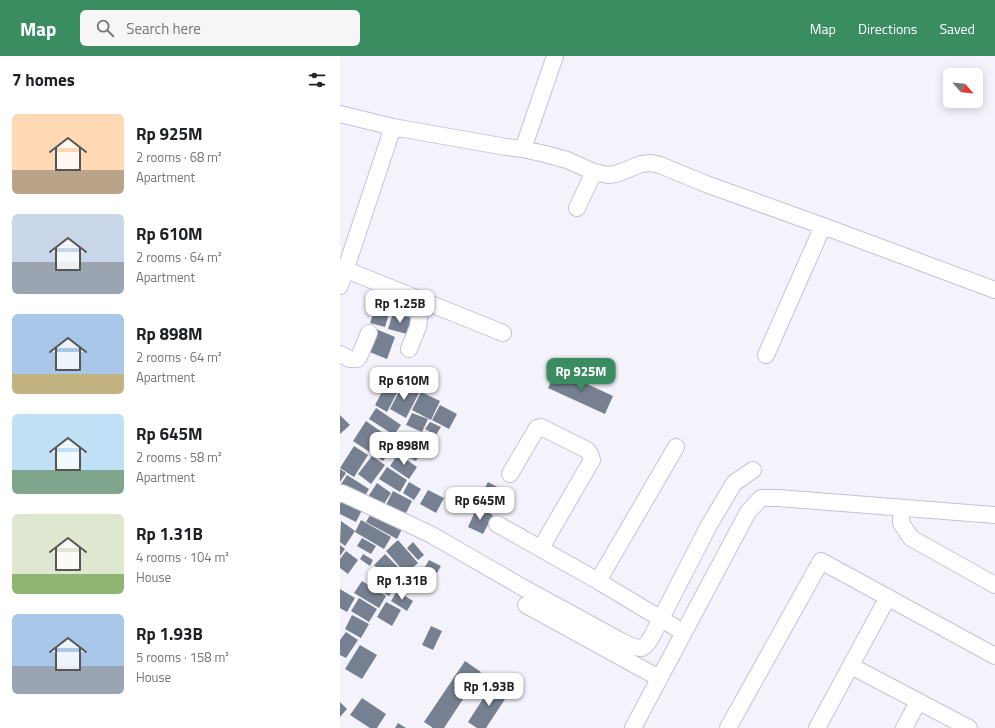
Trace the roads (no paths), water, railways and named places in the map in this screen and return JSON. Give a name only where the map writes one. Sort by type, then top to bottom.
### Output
[{"type":"street","points":[[523,149],[555,56]]},
{"type":"street","points":[[340,114],[393,127],[523,149],[567,160],[594,172],[608,175],[616,174],[641,164],[651,163],[660,165],[706,184],[995,290]]},
{"type":"street","points":[[340,286],[344,269],[393,127]]},
{"type":"street","points":[[577,208],[594,172]]},
{"type":"street","points":[[766,355],[823,226]]},
{"type":"street","points":[[344,269],[503,333]]},
{"type":"street","points":[[409,349],[418,327],[421,301]]},
{"type":"street","points":[[340,354],[350,359],[357,360],[369,333]]},
{"type":"street","points":[[510,474],[537,428],[541,427],[587,450],[590,454],[592,460],[541,548]]},
{"type":"street","points":[[598,581],[676,447]]},
{"type":"street","points":[[340,494],[342,493],[360,501],[430,534],[522,587],[633,647],[642,648],[647,644],[652,636],[708,527],[734,483],[753,470]]},
{"type":"street","points":[[636,727],[659,678],[748,512],[761,498],[778,498],[995,515]]},
{"type":"street","points":[[901,508],[901,523],[912,538],[995,585]]},
{"type":"street","points":[[497,524],[598,581],[683,632]]},
{"type":"street","points":[[728,728],[821,561],[995,656]]},
{"type":"street","points":[[816,728],[888,597]]},
{"type":"street","points":[[526,605],[659,678]]},
{"type":"street","points":[[850,666],[969,728]]},
{"type":"street","points":[[904,728],[918,702]]}]
